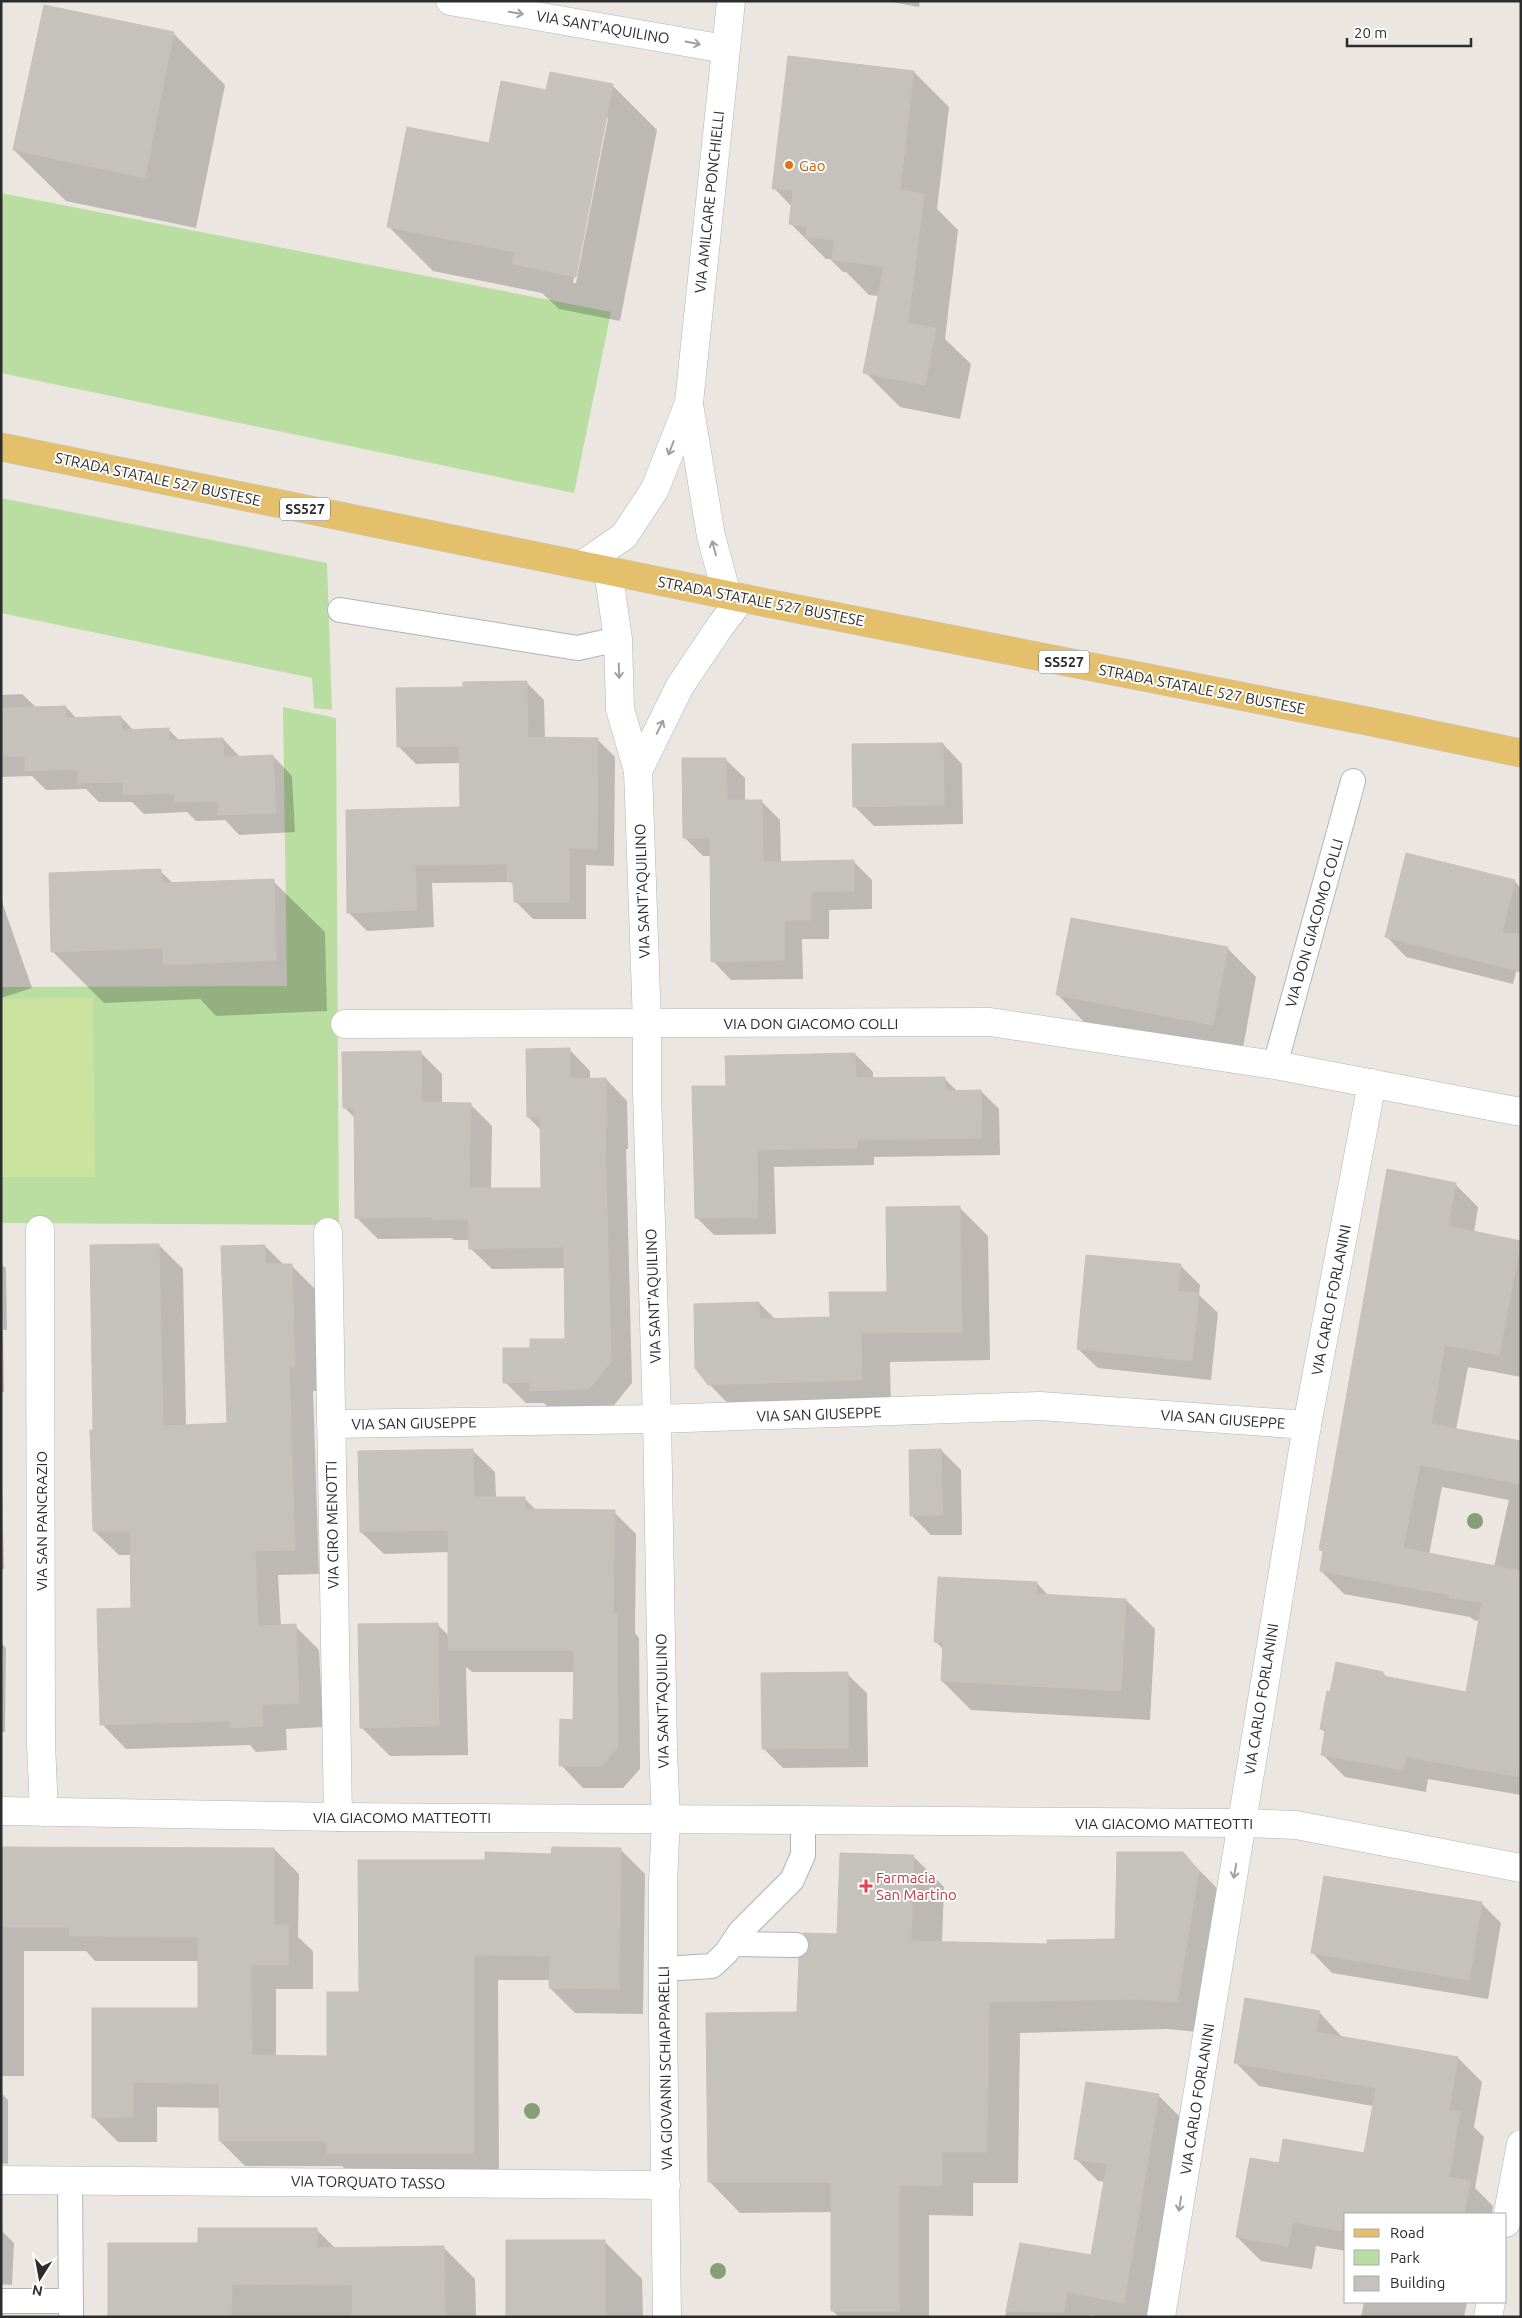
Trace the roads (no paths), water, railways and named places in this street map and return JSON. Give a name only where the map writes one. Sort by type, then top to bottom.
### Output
[{"type":"main road","name":"STRADA STATALE 527 BUSTESE","points":[[1,447],[734,597],[1521,753]]},
{"type":"street","name":"VIA SANT'AQUILINO","points":[[450,1],[725,49]]},
{"type":"street","name":"VIA AMILCARE PONCHIELLI","points":[[595,568],[624,536],[655,489],[688,403],[731,1]]},
{"type":"street","name":"VIA AMILCARE PONCHIELLI","points":[[688,403],[711,536],[734,597]]},
{"type":"street","name":"VIA SANT'AQUILINO","points":[[595,568],[618,639],[620,709],[638,771],[647,1022],[647,1102],[657,1419],[662,1741],[666,1820]]},
{"type":"street","name":"VIA SANT'AQUILINO","points":[[638,771],[680,686],[721,625],[734,597]]},
{"type":"street","name":"VIA DON GIACOMO COLLI","points":[[345,1024],[990,1022],[1275,1065],[1521,1112]]},
{"type":"street","name":"VIA CARLO FORLANINI","points":[[1161,2317],[1307,1425],[1372,1083]]},
{"type":"street","name":"VIA SAN PANCRAZIO","points":[[40,1230],[41,1744],[44,1812]]},
{"type":"street","name":"VIA CIRO MENOTTI","points":[[328,1232],[338,1817]]},
{"type":"street","name":"VIA SAN GIUSEPPE","points":[[330,1424],[657,1419],[1040,1406],[1307,1425]]},
{"type":"street","name":"VIA GIACOMO MATTEOTTI","points":[[1,1811],[338,1817],[1243,1823],[1296,1825],[1521,1868]]},
{"type":"street","name":"VIA GIOVANNI SCHIAPPARELLI","points":[[666,1820],[663,1969],[666,2317]]},
{"type":"street","points":[[1507,2218],[1521,2144]]},
{"type":"street","name":"VIA TORQUATO TASSO","points":[[1,2180],[70,2179],[666,2185]]},
{"type":"street","points":[[1488,2317],[1491,2303]]},
{"type":"lane","points":[[340,610],[578,648],[618,639]]},
{"type":"lane","name":"VIA DON GIACOMO COLLI","points":[[1275,1065],[1353,781]]},
{"type":"lane","points":[[663,1969],[712,1966],[733,1944],[740,1932],[792,1880],[803,1855],[803,1821]]},
{"type":"lane","points":[[733,1944],[796,1945]]},
{"type":"lane","points":[[1,2301],[71,2309],[70,2179]]},
{"type":"place","name":"Gao","points":[[789,165]]},
{"type":"place","name":"Farmacia San Martino","points":[[866,1886]]}]
